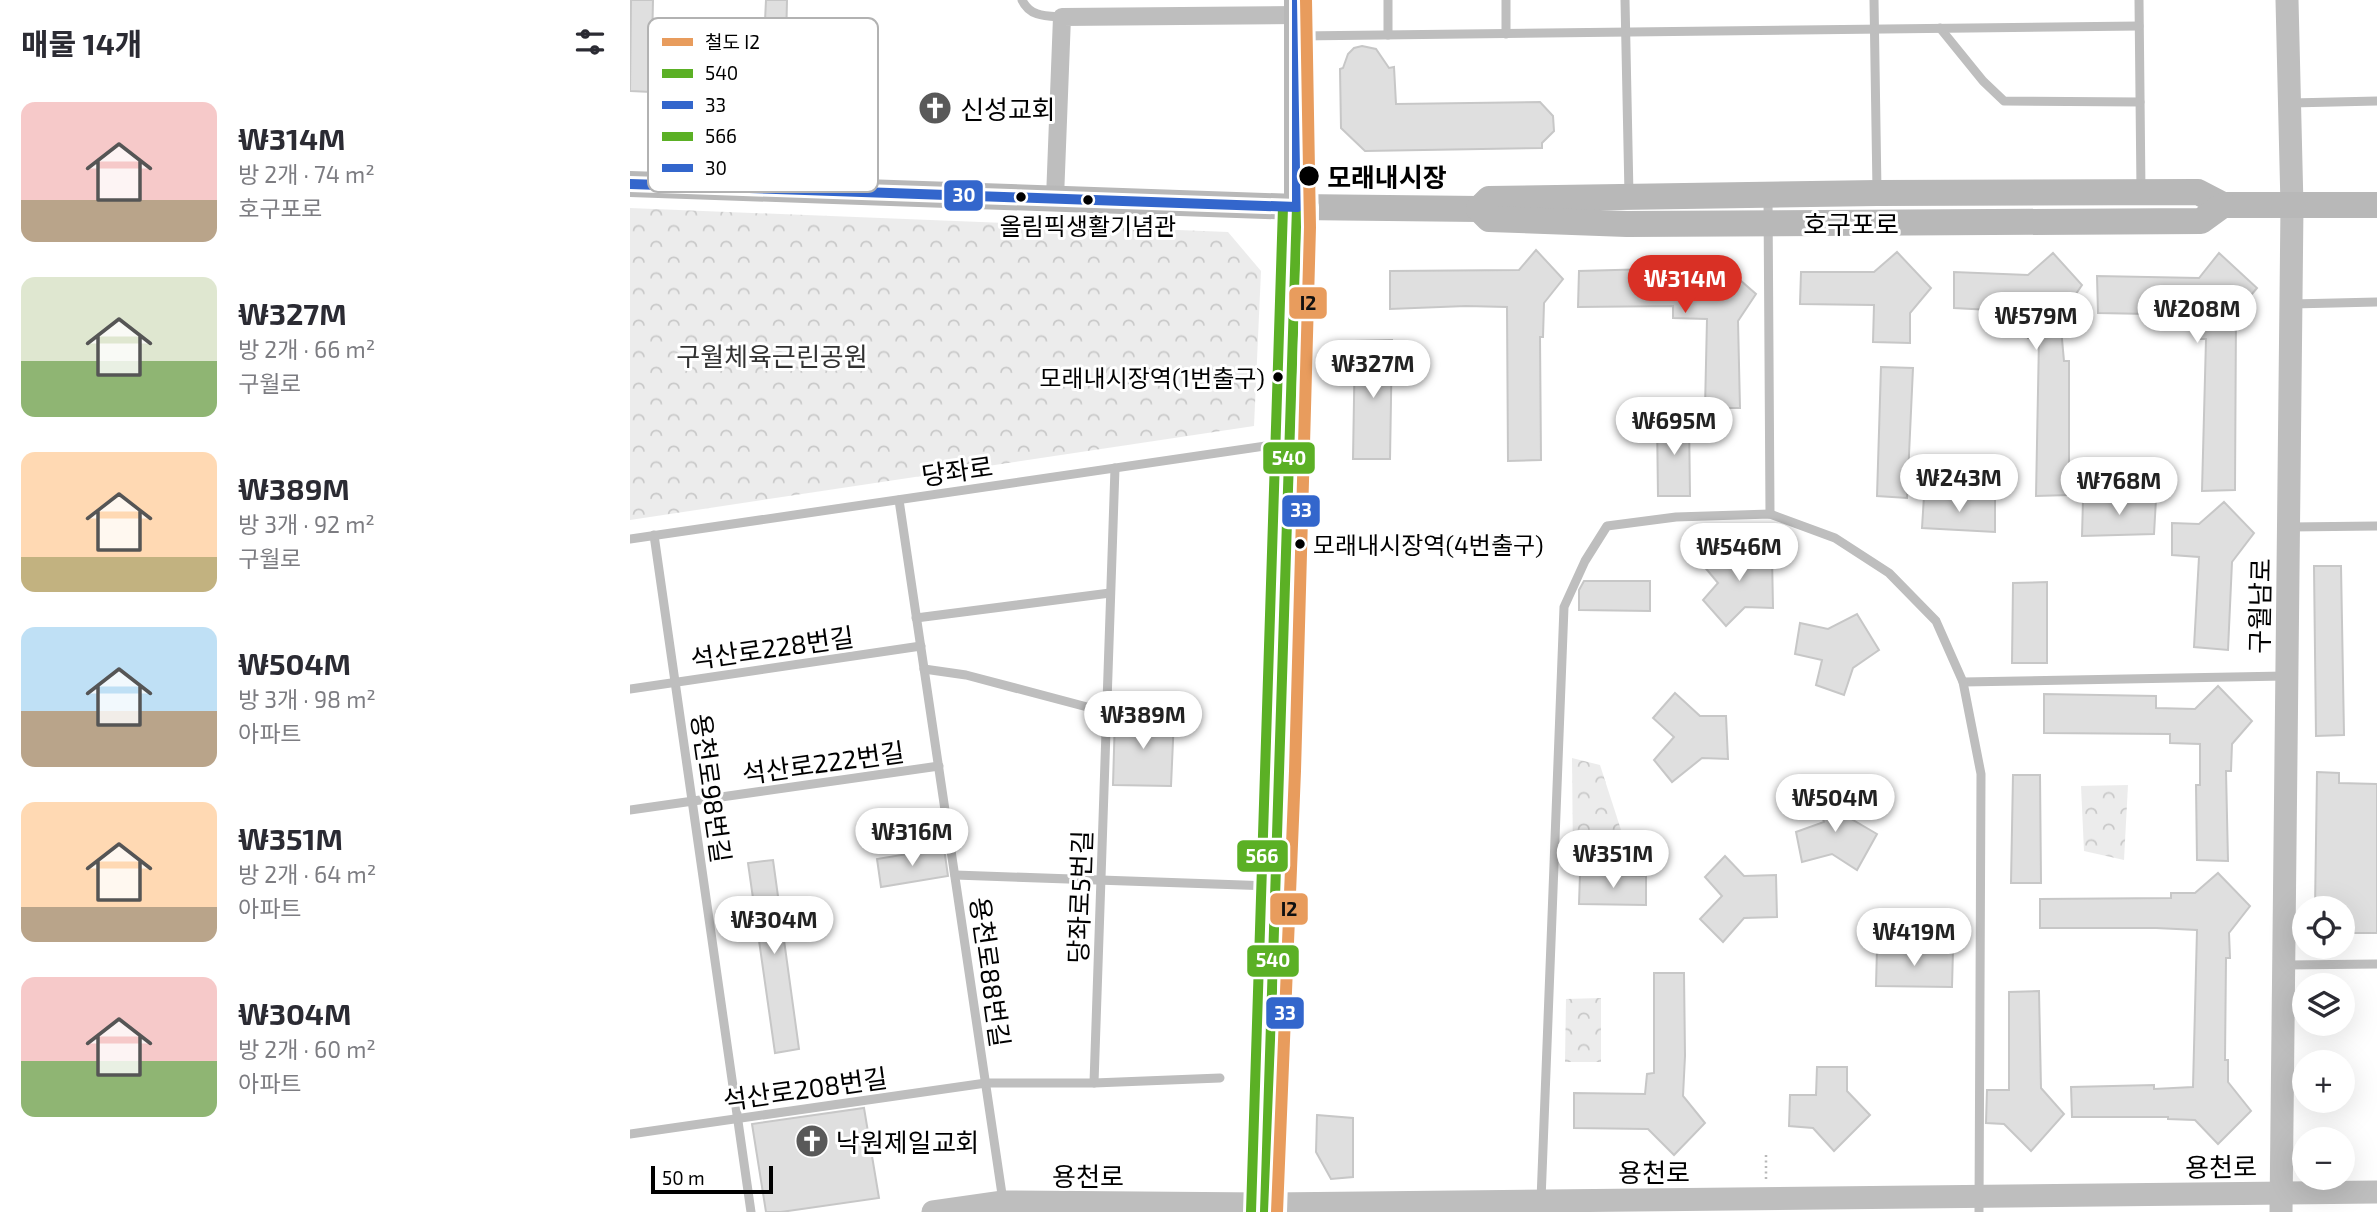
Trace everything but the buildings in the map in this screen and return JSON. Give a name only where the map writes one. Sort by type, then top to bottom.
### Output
[{"type":"main road","points":[[1265,1208],[1297,207],[1297,17]]},
{"type":"main road","name":"호구포로","points":[[630,184],[648,185]]},
{"type":"main road","name":"호구포로","points":[[873,192],[1297,207],[1479,209],[1489,219],[1628,224],[2201,221],[2223,205]]},
{"type":"main road","name":"호구포로","points":[[1479,209],[1489,199],[1877,193],[2198,192],[2223,205],[2377,205]]},
{"type":"street","name":"구월남로","points":[[2281,1203],[2292,206],[2287,0]]},
{"type":"street","points":[[1055,198],[1062,17],[1120,8],[1297,17]]},
{"type":"street","name":"용천로","points":[[933,1212],[1004,1207],[2281,1203],[2377,1192]]},
{"type":"lane","points":[[1022,0],[1025,7],[1039,16],[1062,17]]},
{"type":"lane","points":[[1388,0],[1388,35]]},
{"type":"lane","points":[[1506,0],[1506,34]]},
{"type":"lane","points":[[1625,0],[1629,197]]},
{"type":"lane","points":[[1874,0],[1877,193]]},
{"type":"lane","points":[[2139,0],[2141,193]]},
{"type":"lane","points":[[1297,17],[1388,35],[2139,26]]},
{"type":"lane","points":[[1940,28],[1983,81],[2004,101],[2140,102]]},
{"type":"lane","points":[[2289,103],[2377,101]]},
{"type":"lane","points":[[1768,195],[1770,514]]},
{"type":"lane","points":[[2291,304],[2377,302]]},
{"type":"lane","name":"당좌로","points":[[630,539],[1289,442]]},
{"type":"lane","name":"당좌로5번길","points":[[1094,1083],[1115,468]]},
{"type":"lane","name":"용천로88번길","points":[[898,500],[1004,1207]]},
{"type":"lane","points":[[1541,1206],[1563,607],[1585,561],[1607,526],[1676,517],[1770,514],[1835,538],[1889,573],[1937,621],[1963,682],[1981,774],[1979,1204]]},
{"type":"lane","points":[[2288,527],[2377,526]]},
{"type":"lane","name":"용천로98번길","points":[[654,535],[751,1212]]},
{"type":"lane","points":[[916,618],[1110,593]]},
{"type":"lane","name":"석산로228번길","points":[[630,689],[921,646]]},
{"type":"lane","points":[[924,669],[966,675],[1106,712]]},
{"type":"lane","points":[[1963,682],[2287,676]]},
{"type":"lane","name":"석산로222번길","points":[[630,810],[939,766]]},
{"type":"lane","points":[[955,875],[1275,886]]},
{"type":"lane","points":[[2283,965],[2377,964]]},
{"type":"lane","name":"석산로208번길","points":[[630,1134],[986,1083],[1094,1083],[1220,1078]]},
{"type":"green space","name":"구월체육근린공원","points":[[630,208],[1228,232],[1261,271],[1254,426],[630,520]]},
{"type":"green space","points":[[1572,758],[1600,765],[1632,864],[1573,858]]},
{"type":"green space","points":[[2128,785],[2124,860],[2084,851],[2081,786]]},
{"type":"green space","points":[[1601,998],[1601,1062],[1565,1062],[1566,999]]},
{"type":"rail line","name":"I2","points":[[1277,1212],[1295,771],[1310,227],[1306,0]]},
{"type":"transit line","name":"30","points":[[1297,0],[1297,207]]},
{"type":"transit line","name":"30","points":[[630,184],[648,185]]},
{"type":"transit line","name":"30","points":[[862,192],[1297,207]]},
{"type":"transit line","name":"566","points":[[1251,1212],[1283,207]]},
{"type":"transit line","name":"540","points":[[1265,1212],[1297,207]]},
{"type":"transit line","name":"33","points":[[1279,1212],[1311,207]]},
{"type":"place","name":"신성교회","points":[[935,108]]},
{"type":"place","name":"모래내시장","points":[[1309,176]]},
{"type":"place","name":"올림픽생활기념관","points":[[1088,200]]},
{"type":"place","name":"모래내시장역(1번출구)","points":[[1278,377]]},
{"type":"place","name":"모래내시장역(4번출구)","points":[[1300,544]]},
{"type":"place","name":"낙원제일교회","points":[[812,1141]]}]
